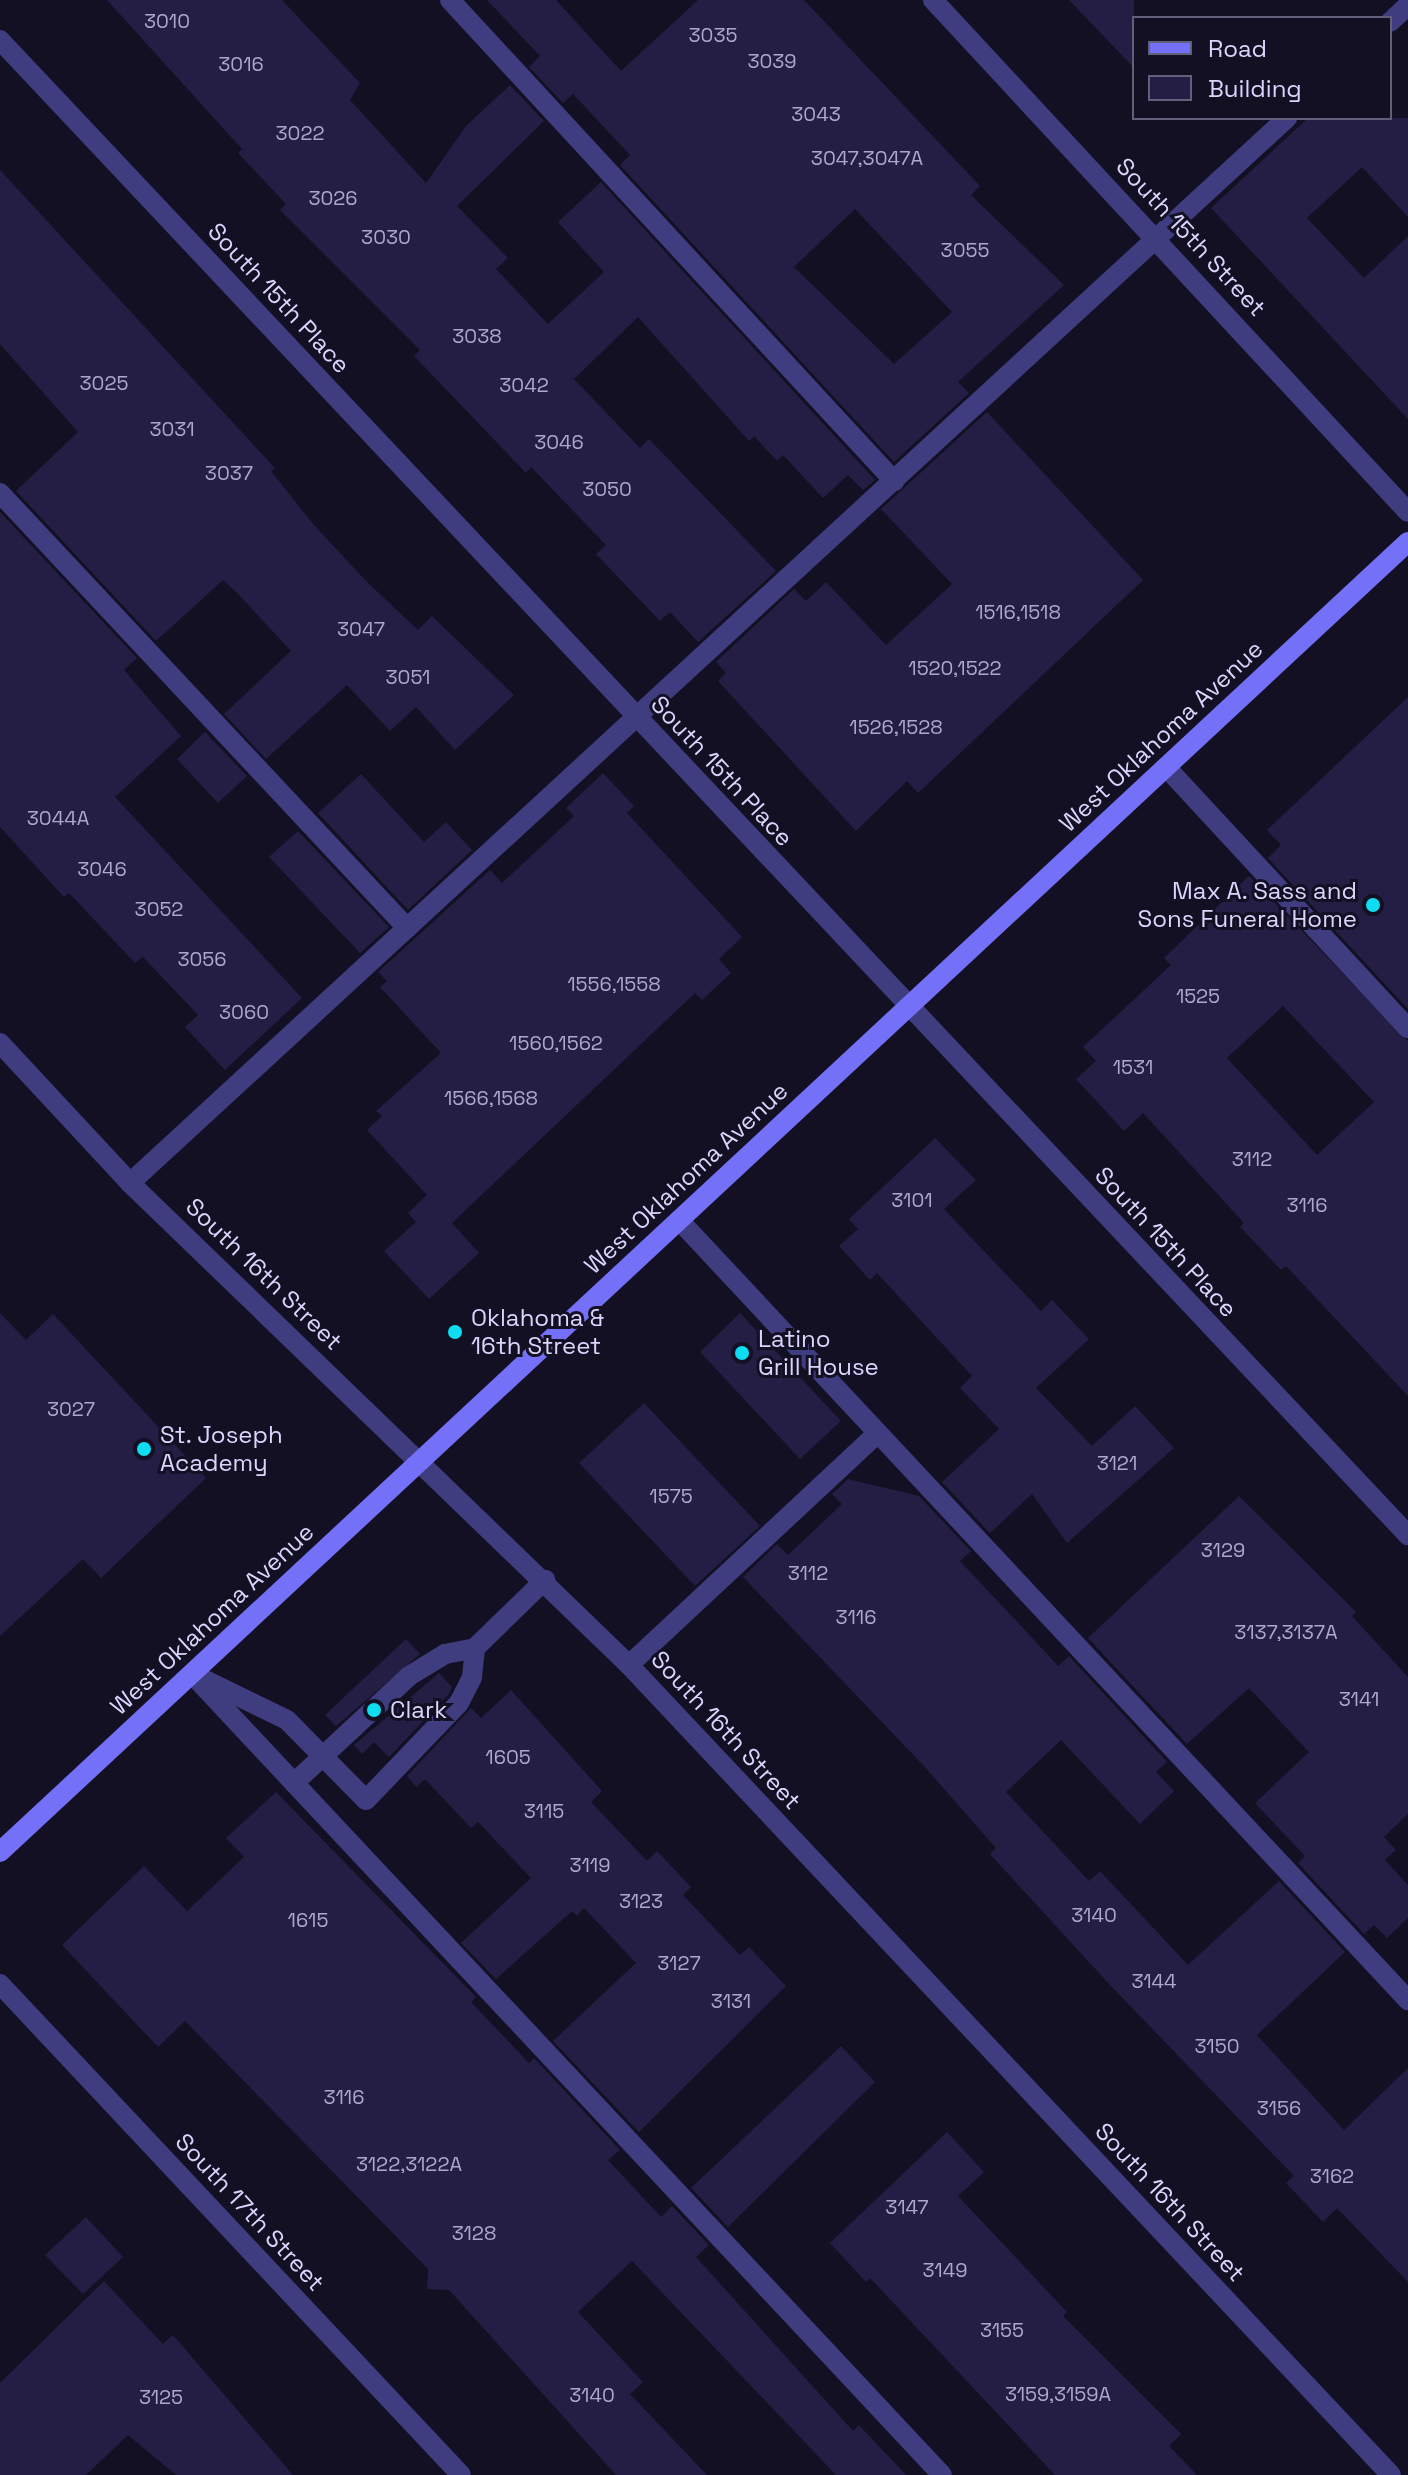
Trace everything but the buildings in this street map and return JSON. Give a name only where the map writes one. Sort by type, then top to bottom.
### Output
[{"type":"main road","name":"West Oklahoma Avenue","points":[[0,1852],[1408,542]]},
{"type":"street","points":[[450,0],[894,481]]},
{"type":"street","name":"South 15th Street","points":[[933,0],[1408,512]]},
{"type":"street","points":[[1392,20],[1408,5]]},
{"type":"street","name":"South 15th Place","points":[[0,40],[907,1008],[1408,1535]]},
{"type":"street","points":[[130,1183],[1285,120]]},
{"type":"street","points":[[0,493],[407,928]]},
{"type":"street","points":[[1166,767],[1408,1028]]},
{"type":"street","name":"South 16th Street","points":[[0,1043],[130,1183],[422,1459],[629,1665],[1391,2475]]},
{"type":"street","points":[[679,1220],[1408,2000]]},
{"type":"street","points":[[629,1665],[878,1433]]},
{"type":"street","points":[[294,1783],[409,1676],[445,1654],[475,1648],[545,1580]]},
{"type":"street","points":[[192,1674],[287,1720],[366,1800],[459,1703],[472,1677],[475,1648]]},
{"type":"street","points":[[192,1674],[942,2475]]},
{"type":"street","name":"South 17th Street","points":[[0,1984],[461,2475]]},
{"type":"place","name":"Max A. Sass and Sons Funeral Home","points":[[1373,905]]},
{"type":"place","name":"Oklahoma & 16th Street","points":[[455,1332]]},
{"type":"place","name":"Latino Grill House","points":[[742,1353]]},
{"type":"place","name":"St. Joseph Academy","points":[[144,1449]]},
{"type":"place","name":"Clark","points":[[374,1710]]}]
